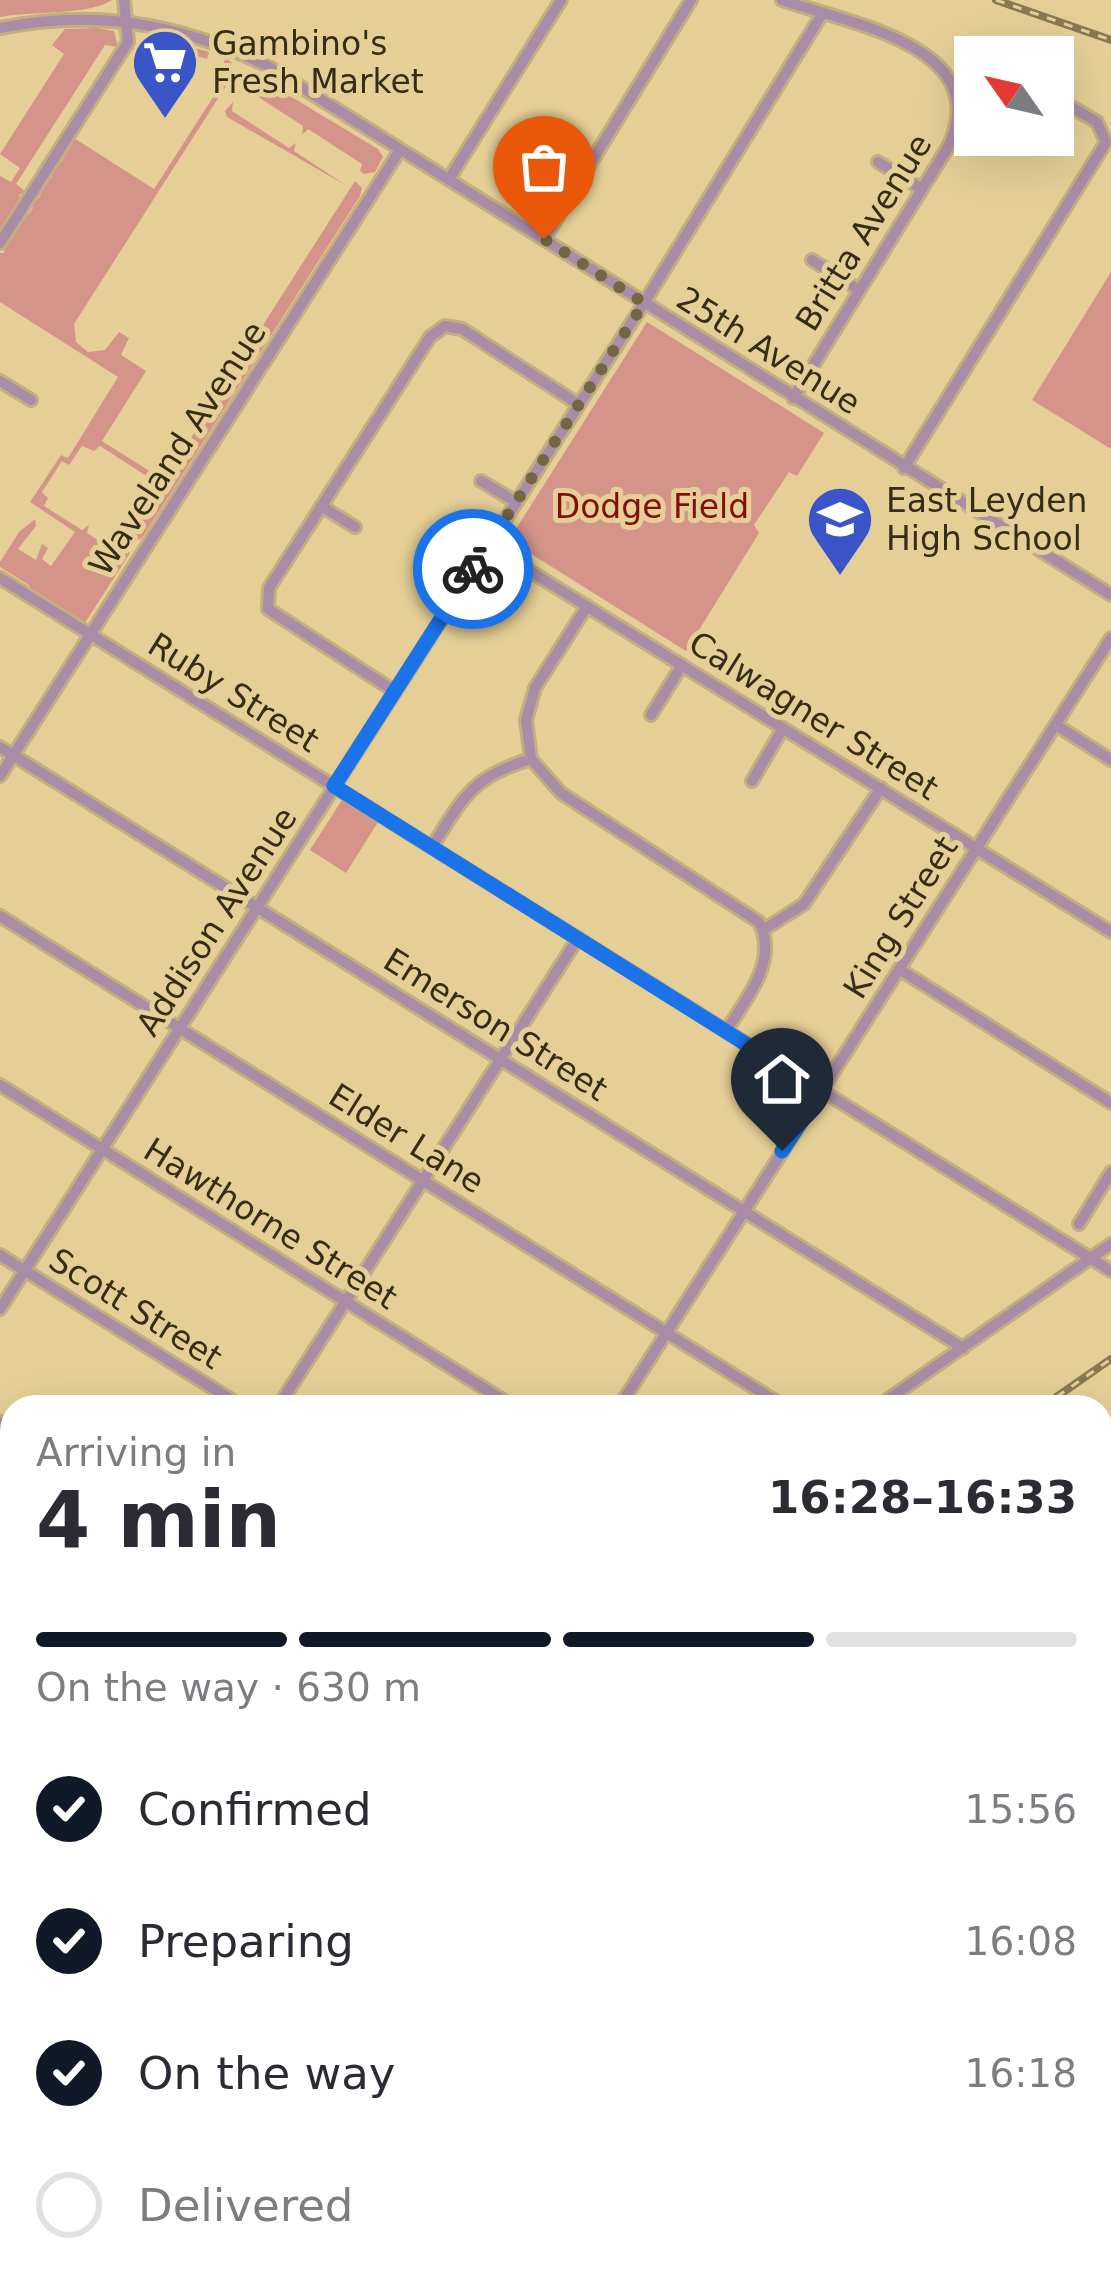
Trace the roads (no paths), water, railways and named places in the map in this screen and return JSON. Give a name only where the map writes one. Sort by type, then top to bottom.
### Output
[{"type":"street","points":[[0,243],[128,42],[124,0]]},
{"type":"street","points":[[449,179],[561,0]]},
{"type":"street","points":[[544,239],[691,0]]},
{"type":"street","points":[[782,0],[922,50],[940,65],[953,87]]},
{"type":"street","name":"Addison Avenue","points":[[0,1309],[644,303],[822,14]]},
{"type":"street","name":"25th Avenue","points":[[0,28],[73,17],[128,21],[210,41],[266,64],[1111,595]]},
{"type":"street","name":"Britta Avenue","points":[[793,398],[953,136],[957,112],[953,87]]},
{"type":"street","points":[[904,467],[1105,134],[1109,110]]},
{"type":"street","points":[[1074,111],[1105,134]]},
{"type":"street","name":"Waveland Avenue","points":[[0,776],[400,149]]},
{"type":"street","points":[[878,163],[922,189]]},
{"type":"street","points":[[812,260],[859,290]]},
{"type":"street","points":[[394,691],[268,609],[269,588],[321,506],[430,337],[445,326],[461,329],[578,404]]},
{"type":"street","points":[[0,381],[31,400]]},
{"type":"street","points":[[481,481],[516,502]]},
{"type":"street","points":[[321,506],[355,527]]},
{"type":"street","name":"Calwagner Street","points":[[488,544],[1111,932]]},
{"type":"street","name":"Ruby Street","points":[[0,578],[1111,1271]]},
{"type":"street","points":[[586,606],[535,688],[526,720],[531,759],[561,793],[750,915],[763,930],[762,971],[726,1031]]},
{"type":"street","name":"King Street","points":[[627,1395],[1111,638]]},
{"type":"street","points":[[651,715],[682,665]]},
{"type":"street","points":[[1056,724],[1111,760]]},
{"type":"street","points":[[752,781],[783,728]]},
{"type":"street","name":"Emerson Street","points":[[0,747],[963,1348]]},
{"type":"street","points":[[432,847],[472,786],[495,770],[531,759]]},
{"type":"street","points":[[763,930],[804,904],[880,788]]},
{"type":"street","name":"Elder Lane","points":[[0,916],[766,1395]]},
{"type":"street","points":[[286,1395],[578,938]]},
{"type":"street","points":[[899,969],[1111,1103]]},
{"type":"street","name":"Hawthorne Street","points":[[0,1085],[495,1395]]},
{"type":"street","points":[[1079,1223],[1111,1172]]},
{"type":"street","points":[[894,1395],[1111,1244]]},
{"type":"street","name":"Scott Street","points":[[0,1255],[224,1395]]},
{"type":"railway","points":[[996,0],[1111,40]]},
{"type":"railway","points":[[1059,1395],[1111,1359]]},
{"type":"place","name":"Gambino's Fresh Market","points":[[165,121]]},
{"type":"place","name":"East Leyden High School","points":[[840,578]]},
{"type":"park label","name":"Dodge Field","points":[[652,506]]}]
